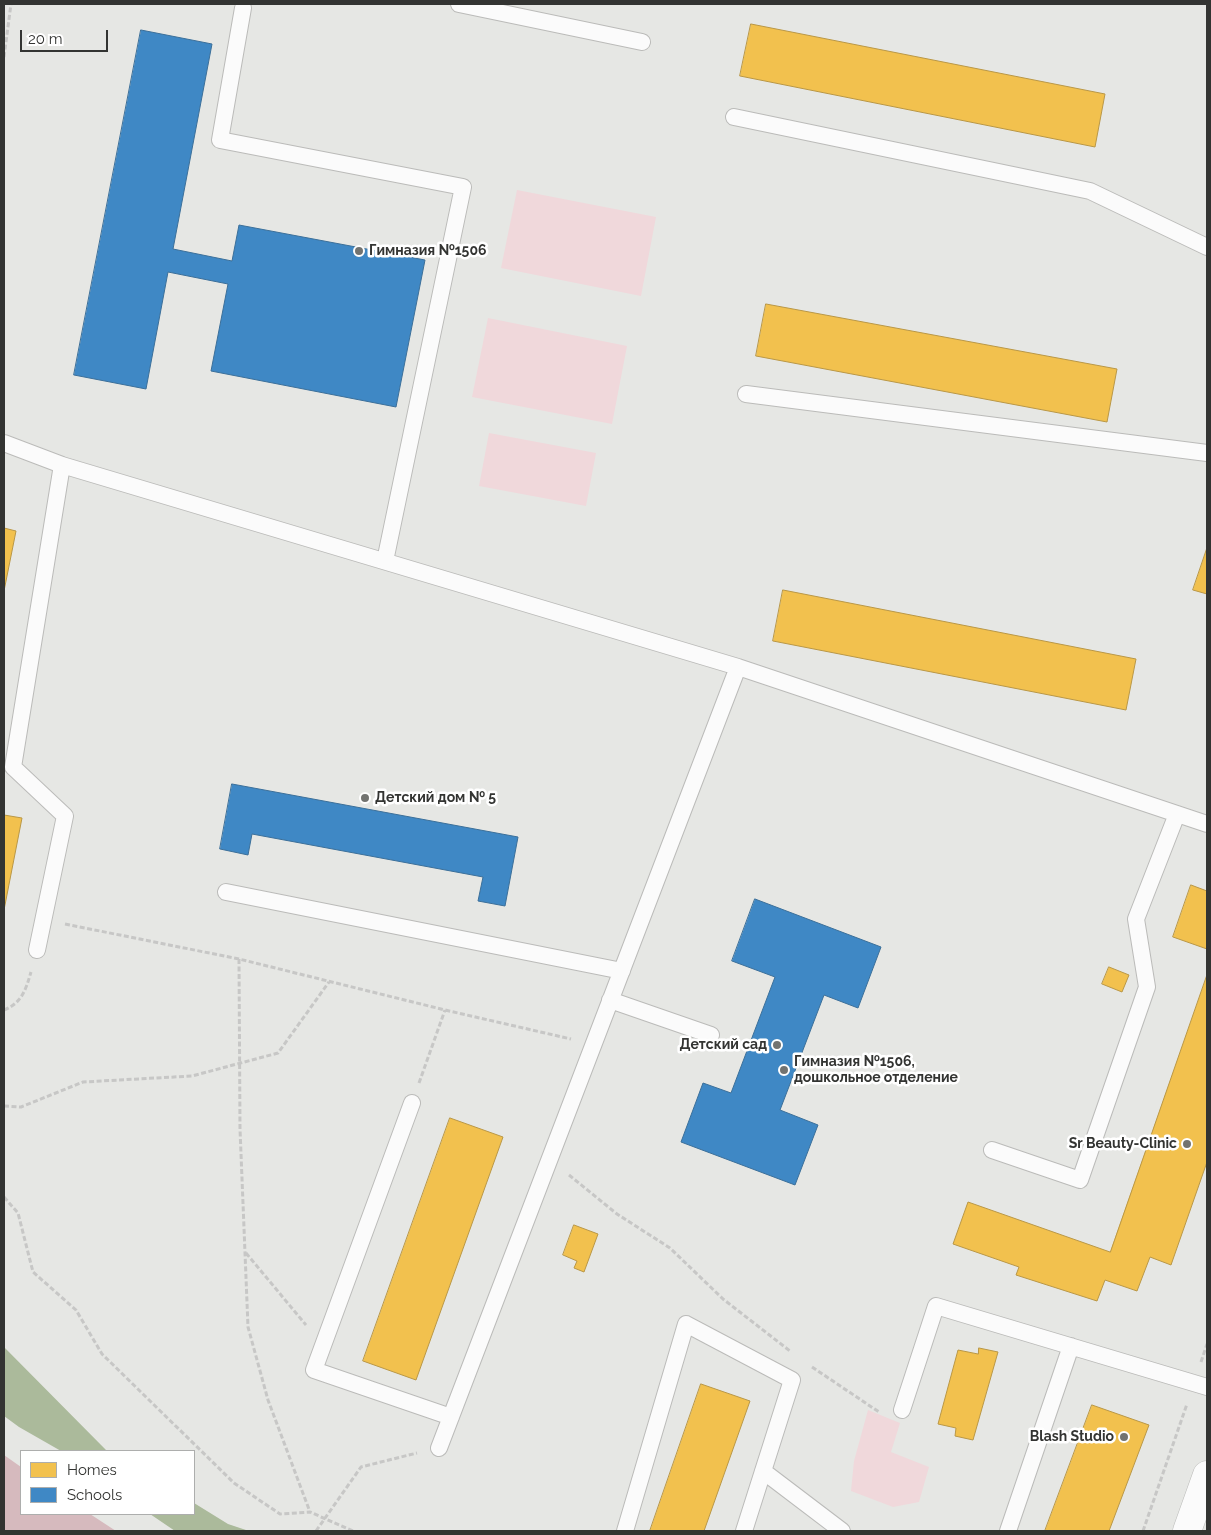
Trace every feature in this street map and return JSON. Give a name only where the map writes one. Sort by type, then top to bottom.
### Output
[{"type":"street","points":[[1188,1531],[1207,1475]]},
{"type":"lane","points":[[459,4],[642,42]]},
{"type":"lane","points":[[243,8],[220,140],[464,187],[385,561]]},
{"type":"lane","points":[[734,117],[1090,191],[1207,246]]},
{"type":"lane","points":[[746,394],[1207,453]]},
{"type":"lane","points":[[4,444],[62,465],[738,667],[1207,824]]},
{"type":"lane","points":[[37,950],[65,816],[8,769],[62,465]]},
{"type":"lane","points":[[439,1448],[738,667]]},
{"type":"lane","points":[[992,1150],[1080,1180],[1147,987],[1136,919],[1177,814]]},
{"type":"lane","points":[[226,892],[622,971]]},
{"type":"lane","points":[[610,1000],[711,1035]]},
{"type":"lane","points":[[412,1103],[314,1370],[451,1417]]},
{"type":"lane","points":[[902,1410],[936,1306],[1201,1385]]},
{"type":"lane","points":[[625,1531],[686,1324],[792,1380],[744,1531]]},
{"type":"lane","points":[[1008,1531],[1071,1346]]},
{"type":"lane","points":[[763,1471],[842,1531]]},
{"type":"path","points":[[4,57],[11,4]]},
{"type":"path","points":[[43,920],[238,960],[594,1044]]},
{"type":"path","points":[[4,1010],[12,1007],[26,991],[37,950]]},
{"type":"path","points":[[238,960],[240,1129],[248,1327],[268,1400],[310,1512]]},
{"type":"path","points":[[4,1106],[21,1107],[84,1082],[192,1076],[278,1053],[329,982]]},
{"type":"path","points":[[412,1103],[445,1010]]},
{"type":"path","points":[[550,1159],[617,1214],[670,1248],[724,1299],[797,1356]]},
{"type":"path","points":[[4,1196],[18,1213],[33,1272],[76,1310],[102,1354],[234,1483],[280,1514],[310,1512],[353,1531]]},
{"type":"path","points":[[246,1253],[323,1345]]},
{"type":"path","points":[[1143,1531],[1201,1385],[1207,1344]]},
{"type":"path","points":[[811,1366],[880,1412]]},
{"type":"path","points":[[316,1531],[361,1467],[439,1448]]},
{"type":"shaded area","points":[[517,190],[656,217],[641,296],[501,268]]},
{"type":"shaded area","points":[[488,318],[627,346],[612,424],[472,397]]},
{"type":"shaded area","points":[[489,433],[596,453],[586,506],[479,486]]},
{"type":"shaded area","points":[[4,1347],[106,1450],[59,1450],[19,1427],[4,1416]]},
{"type":"shaded area","points":[[868,1410],[900,1423],[891,1452],[929,1467],[919,1502],[893,1507],[851,1491],[854,1461]]},
{"type":"shaded area","points":[[4,1455],[20,1466],[20,1515],[92,1515],[116,1531],[4,1531]]},
{"type":"shaded area","points":[[195,1504],[228,1524],[249,1531],[175,1531],[151,1515],[195,1515]]},
{"type":"building: Homes","points":[[751,24],[1105,94],[1095,147],[740,76]]},
{"type":"building: Homes","points":[[766,304],[1117,369],[1107,422],[756,356]]},
{"type":"building: Homes","points":[[4,528],[16,531],[4,591]]},
{"type":"building: Homes","points":[[1207,548],[1207,594],[1193,590]]},
{"type":"building: Homes","points":[[783,590],[1136,659],[1126,710],[773,641]]},
{"type":"building: Homes","points":[[4,815],[22,818],[4,910]]},
{"type":"building: Homes","points":[[1191,885],[1207,891],[1207,949],[1173,937]]},
{"type":"building: Homes","points":[[1109,967],[1129,975],[1122,992],[1102,984]]},
{"type":"building: Homes","points":[[1207,975],[1207,1162],[1171,1265],[1150,1257],[1137,1291],[1105,1280],[1097,1301],[1016,1275],[1019,1267],[953,1244],[968,1202],[1110,1252]]},
{"type":"building: Homes","points":[[450,1118],[503,1137],[416,1380],[363,1361]]},
{"type":"building: Homes","points":[[574,1225],[598,1234],[584,1272],[574,1268],[577,1261],[563,1255]]},
{"type":"building: Homes","points":[[979,1348],[998,1352],[973,1440],[955,1436],[956,1428],[938,1424],[958,1350],[978,1354]]},
{"type":"building: Homes","points":[[701,1384],[750,1401],[704,1531],[650,1531]]},
{"type":"building: Homes","points":[[1092,1405],[1149,1425],[1109,1531],[1045,1531]]},
{"type":"building: Schools","points":[[141,30],[212,44],[173,249],[232,261],[239,225],[425,260],[396,407],[211,371],[228,284],[168,272],[146,389],[74,375]]},
{"type":"building: Schools","points":[[232,784],[518,837],[505,906],[478,901],[483,877],[252,834],[248,855],[220,849]]},
{"type":"building: Schools","name":"Детский сад","points":[[755,899],[881,947],[858,1008],[824,995],[780,1110],[818,1125],[795,1185],[681,1142],[703,1083],[731,1093],[775,977],[732,961]]},
{"type":"place","name":"Гимназия №1506","points":[[359,251]]},
{"type":"place","name":"Детский дом № 5","points":[[365,798]]},
{"type":"place","name":"Детский сад","points":[[777,1045]]},
{"type":"place","name":"Гимназия №1506, дошкольное отделение","points":[[784,1070]]},
{"type":"place","name":"Sr Beauty-Clinic","points":[[1187,1144]]},
{"type":"place","name":"Blash Studio","points":[[1124,1437]]}]
